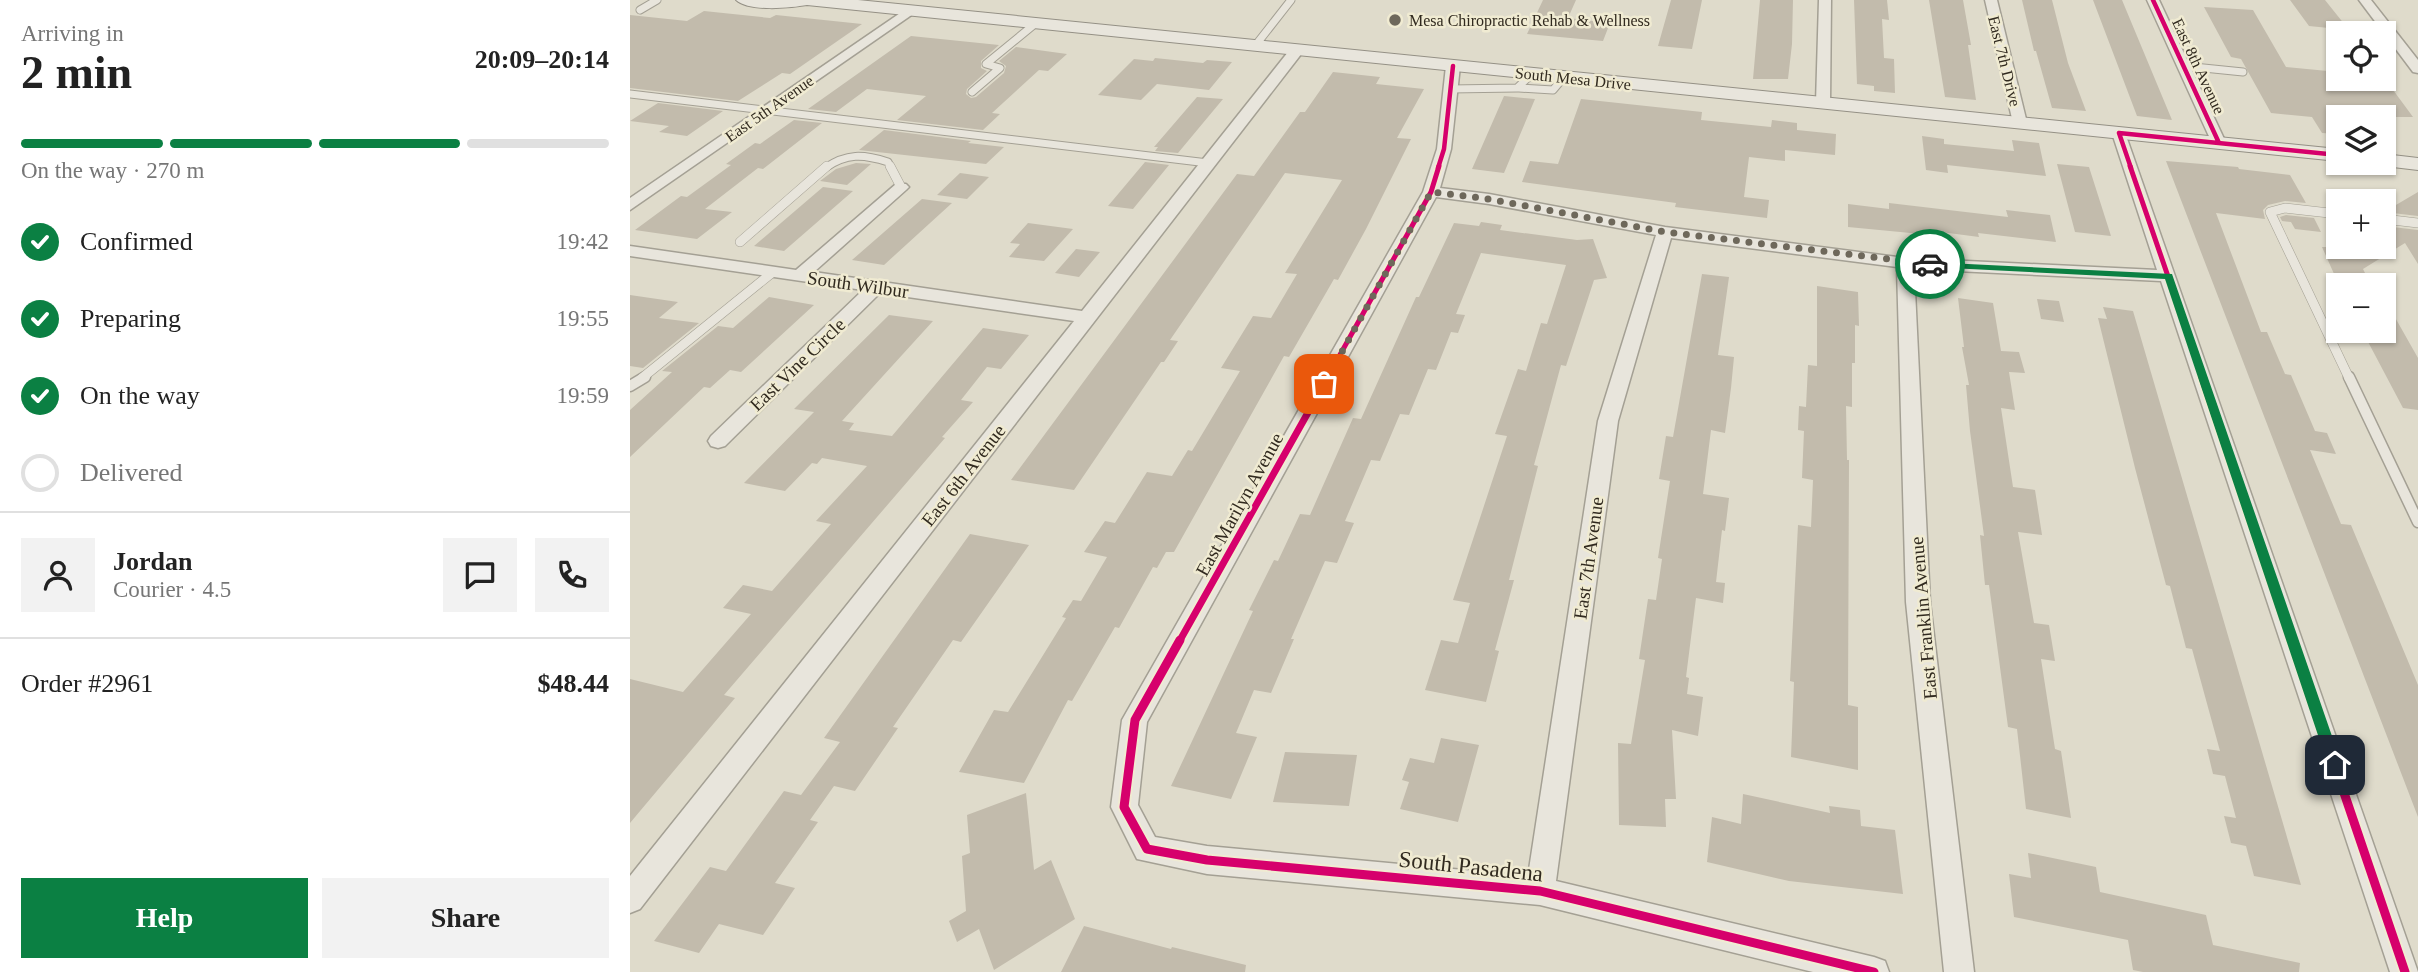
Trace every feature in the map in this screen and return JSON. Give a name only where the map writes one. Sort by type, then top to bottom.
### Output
[{"type":"main road","name":"South Mesa Drive","points":[[745,0],[787,4],[807,0],[1453,66],[1526,81],[1564,77],[2326,154]]},
{"type":"main road","points":[[2396,161],[2418,164]]},
{"type":"street","points":[[1823,103],[1825,0]]},
{"type":"street","name":"East 7th Drive","points":[[1991,0],[2020,123]]},
{"type":"street","name":"East 8th Avenue","points":[[2153,0],[2219,143]]},
{"type":"street","points":[[2365,0],[2418,69]]},
{"type":"street","name":"East 5th Avenue","points":[[630,205],[909,10]]},
{"type":"street","name":"East 6th Avenue","points":[[630,899],[1297,50]]},
{"type":"street","name":"East Marilyn Avenue","points":[[1124,807],[1135,720],[1431,192],[1444,149],[1453,66]]},
{"type":"street","points":[[2119,133],[2405,972]]},
{"type":"street","points":[[799,276],[901,187]]},
{"type":"street","points":[[1431,192],[1489,199],[1665,232],[1905,263],[2168,276]]},
{"type":"street","name":"East 7th Avenue","points":[[1540,891],[1608,421],[1665,232]]},
{"type":"street","name":"South Wilbur","points":[[630,251],[1087,317]]},
{"type":"street","name":"East Franklin Avenue","points":[[1905,263],[1918,602],[1959,972]]},
{"type":"street","name":"East Vine Circle","points":[[718,441],[876,287]]},
{"type":"street","name":"South Pasadena","points":[[1124,807],[1147,849],[1206,860],[1540,891],[1874,972]]},
{"type":"lane","points":[[640,10],[657,0]]},
{"type":"lane","points":[[1255,46],[1291,0]]},
{"type":"lane","points":[[972,92],[1000,68],[986,64],[1036,23]]},
{"type":"lane","points":[[2184,66],[2244,72]]},
{"type":"lane","points":[[1450,89],[1526,81]]},
{"type":"lane","points":[[630,94],[1208,163]]},
{"type":"lane","points":[[740,242],[828,166],[846,156],[866,155],[888,162],[901,187]]},
{"type":"lane","points":[[2326,213],[2285,208],[2270,212],[2418,522]]},
{"type":"lane","points":[[2396,220],[2418,223]]},
{"type":"lane","points":[[630,386],[656,370],[773,272]]},
{"type":"building","points":[[1543,0],[1576,0],[1568,18],[1610,23],[1603,41],[1527,34]]},
{"type":"building","points":[[1671,0],[1702,0],[1692,49],[1658,46]]},
{"type":"building","points":[[1760,0],[1793,0],[1788,79],[1753,79]]},
{"type":"building","points":[[1854,0],[1887,0],[1889,20],[1882,19],[1884,58],[1894,59],[1895,93],[1874,91],[1874,86],[1857,84]]},
{"type":"building","points":[[1929,0],[1963,0],[1971,45],[1968,45],[1976,100],[1945,97]]},
{"type":"building","points":[[2022,0],[2052,0],[2068,63],[2086,111],[2052,108]]},
{"type":"building","points":[[2093,0],[2122,0],[2172,120],[2137,116]]},
{"type":"building","points":[[2290,0],[2325,0],[2342,21],[2326,21],[2326,28],[2309,26]]},
{"type":"building","points":[[2204,7],[2253,10],[2286,67],[2326,71],[2326,91],[2394,91],[2413,117],[2396,117],[2396,105],[2326,105],[2326,133],[2322,133],[2312,117],[2271,113],[2241,59],[2231,57]]},
{"type":"building","points":[[704,11],[862,24],[790,74],[782,73],[738,101],[630,88],[630,15],[687,21]]},
{"type":"building","points":[[911,36],[999,45],[981,61],[981,68],[987,71],[967,89],[966,94],[971,98],[976,97],[1004,73],[1006,66],[999,61],[1016,47],[1067,54],[1048,71],[1039,70],[992,113],[1000,114],[983,130],[897,120],[926,96],[867,89],[836,112],[808,109]]},
{"type":"building","points":[[1155,58],[1203,63],[1207,60],[1232,62],[1209,90],[1157,84],[1141,100],[1098,95],[1134,59],[1153,61]]},
{"type":"building","points":[[1333,72],[1380,77],[1376,84],[1424,89],[1397,138],[1411,139],[1366,229],[1338,280],[1334,279],[1289,357],[1284,356],[1174,552],[1166,552],[1157,568],[1153,567],[1119,628],[1115,627],[1072,701],[1068,700],[1024,783],[959,772],[994,710],[1008,712],[1066,618],[1062,617],[1073,600],[1081,601],[1107,557],[1084,552],[1105,521],[1115,523],[1147,472],[1172,476],[1188,450],[1192,451],[1240,371],[1221,368],[1253,316],[1271,318],[1297,274],[1285,273],[1342,180],[1285,173],[1170,340],[1178,341],[1074,490],[1011,480],[1237,174],[1254,176]]},
{"type":"building","points":[[1504,96],[1535,99],[1504,173],[1472,169]]},
{"type":"building","points":[[1197,97],[1223,99],[1178,153],[1155,151],[1158,147],[1154,147]]},
{"type":"building","points":[[1581,99],[1702,112],[1701,120],[1771,127],[1772,120],[1797,123],[1797,130],[1836,134],[1835,155],[1785,150],[1785,161],[1749,157],[1744,197],[1769,200],[1767,218],[1675,207],[1676,203],[1522,182],[1530,161],[1558,164]]},
{"type":"building","points":[[658,103],[723,111],[687,136],[659,132],[669,126],[630,121]]},
{"type":"building","points":[[794,120],[822,123],[763,169],[758,168],[705,209],[732,212],[697,239],[635,230],[681,196],[687,197],[731,165],[726,164],[755,143],[760,144]]},
{"type":"building","points":[[884,130],[1004,147],[986,164],[859,150]]},
{"type":"building","points":[[1922,136],[1944,139],[1944,144],[2014,151],[2012,140],[2039,143],[2046,176],[1947,165],[1948,173],[1926,170]]},
{"type":"building","points":[[2166,161],[2238,167],[2290,175],[2306,203],[2285,201],[2268,205],[2263,210],[2265,219],[2216,213],[2261,332],[2267,332],[2285,374],[2291,375],[2315,431],[2327,433],[2336,454],[2310,450],[2341,524],[2351,525],[2418,685],[2418,817]]},
{"type":"building","points":[[1145,162],[1169,165],[1133,209],[1108,206]]},
{"type":"building","points":[[856,163],[871,164],[847,185],[820,181],[836,169]]},
{"type":"building","points":[[2057,164],[2089,167],[2111,236],[2075,232]]},
{"type":"building","points":[[960,173],[989,177],[967,199],[937,195]]},
{"type":"building","points":[[823,187],[853,191],[784,251],[754,246]]},
{"type":"building","points":[[2418,192],[2418,216],[2396,213],[2396,205]]},
{"type":"building","points":[[922,199],[952,203],[884,265],[852,260]]},
{"type":"building","points":[[1889,203],[2008,217],[2006,210],[2050,215],[2056,242],[1978,233],[1979,237],[1941,232],[1942,236],[1848,227],[1848,204],[1889,209]]},
{"type":"building","points":[[2286,215],[2314,218],[2321,232],[2295,229],[2291,222],[2282,221],[2280,217]]},
{"type":"building","points":[[1481,222],[1502,225],[1500,230],[1577,240],[1593,239],[1607,278],[1594,280],[1566,366],[1561,365],[1534,465],[1538,466],[1509,580],[1514,580],[1495,650],[1499,651],[1486,702],[1425,690],[1441,640],[1458,643],[1470,603],[1453,600],[1507,436],[1495,434],[1518,369],[1526,371],[1541,323],[1547,324],[1566,265],[1481,253],[1456,314],[1465,315],[1458,333],[1451,332],[1436,370],[1428,369],[1409,415],[1400,414],[1380,461],[1371,460],[1345,521],[1354,523],[1337,563],[1325,561],[1271,693],[1254,690],[1236,733],[1257,737],[1231,799],[1171,786],[1274,560],[1278,561],[1300,514],[1310,515],[1353,418],[1361,419],[1416,297],[1419,297],[1454,223],[1479,226]]},
{"type":"building","points":[[1028,223],[1073,229],[1044,261],[1009,257],[1020,244],[1010,243]]},
{"type":"building","points":[[2396,227],[2418,230],[2418,264],[2405,243],[2396,249]]},
{"type":"building","points":[[1076,249],[1100,252],[1079,277],[1055,273]]},
{"type":"building","points":[[2327,259],[2379,259],[2363,269],[2365,273],[2334,273]]},
{"type":"building","points":[[1702,274],[1729,277],[1718,355],[1734,357],[1731,388],[1725,433],[1711,430],[1703,494],[1729,498],[1716,582],[1725,583],[1723,603],[1696,598],[1686,677],[1689,678],[1687,694],[1703,697],[1698,736],[1672,730],[1676,799],[1665,799],[1666,827],[1619,825],[1618,743],[1631,744],[1645,660],[1639,659],[1648,599],[1656,600],[1662,559],[1658,558],[1670,481],[1659,479],[1666,436],[1673,437]]},
{"type":"building","points":[[1817,286],[1858,292],[1859,326],[1855,325],[1852,407],[1846,406],[1849,460],[1848,705],[1858,707],[1858,770],[1791,757],[1794,682],[1790,681],[1798,525],[1811,527],[1813,480],[1802,478],[1804,431],[1798,430],[1799,406],[1806,407],[1808,365],[1817,366]]},
{"type":"building","points":[[630,295],[678,302],[659,318],[699,323],[643,368],[630,366]]},
{"type":"building","points":[[769,297],[814,305],[741,372],[730,370],[710,388],[704,387],[630,457],[630,410],[672,372],[662,371],[718,326],[733,328]]},
{"type":"building","points":[[1958,298],[1993,303],[2001,351],[2019,352],[2025,373],[2009,372],[2015,410],[2001,408],[2013,487],[2035,490],[2042,535],[2018,532],[2034,623],[2049,625],[2055,661],[2041,659],[2055,749],[2061,751],[2071,818],[2026,809],[2017,729],[2008,727],[1989,585],[1985,585],[1980,535],[1984,536],[1970,431],[1966,385],[1969,385],[1962,347]]},
{"type":"building","points":[[2037,299],[2059,301],[2064,322],[2041,319]]},
{"type":"building","points":[[2103,307],[2133,311],[2301,885],[2254,876],[2246,846],[2231,843],[2224,816],[2236,818],[2225,776],[2213,774],[2207,749],[2220,751],[2192,649],[2186,648],[2170,586],[2166,585],[2135,468],[2098,318],[2107,319]]},
{"type":"building","points":[[889,315],[933,321],[842,421],[854,423],[849,430],[892,436],[983,328],[1029,335],[1001,369],[987,367],[961,400],[973,402],[942,437],[945,438],[724,695],[735,698],[630,823],[630,679],[683,692],[751,614],[723,608],[743,585],[772,591],[831,524],[816,521],[867,466],[822,458],[817,464],[812,463],[785,491],[744,483],[814,412],[794,409]]},
{"type":"building","points":[[2396,319],[2418,358],[2418,410],[2403,408],[2369,343],[2396,343]]},
{"type":"building","points":[[970,534],[1029,545],[961,642],[953,640],[893,727],[898,728],[855,791],[834,786],[810,820],[818,822],[775,883],[795,888],[763,935],[719,924],[699,953],[654,941],[710,867],[726,871],[784,791],[801,795],[840,742],[824,738]]},
{"type":"building","points":[[1441,738],[1479,745],[1458,822],[1400,809],[1409,782],[1402,780],[1410,758],[1434,763]]},
{"type":"building","points":[[1285,752],[1357,755],[1349,806],[1273,802]]},
{"type":"building","points":[[1026,793],[1034,870],[1051,860],[1075,919],[994,970],[979,929],[957,942],[949,921],[966,911],[962,856],[970,853],[967,815]]},
{"type":"building","points":[[1743,794],[1830,813],[1829,806],[1860,810],[1861,826],[1895,830],[1903,894],[1789,881],[1707,862],[1712,817],[1741,824]]},
{"type":"building","points":[[2028,853],[2096,867],[2100,892],[2206,915],[2213,945],[2300,963],[2299,972],[2133,970],[2128,940],[2014,917],[2009,874],[2031,878]]},
{"type":"building","points":[[1084,926],[1246,965],[1245,972],[1061,972]]},
{"type":"cycle path","points":[[2153,0],[2219,143]]},
{"type":"cycle path","points":[[1453,66],[1444,149],[1431,192],[1135,720],[1124,807],[1147,849],[1207,860],[1540,891],[1874,972]]},
{"type":"cycle path","points":[[2326,154],[2119,133],[2405,972]]},
{"type":"way so far","points":[[1324,384],[1431,192],[1489,199],[1665,232],[1930,264]]},
{"type":"place","name":"Mesa Chiropractic Rehab & Wellness","points":[[1395,20]]},
{"type":"route","points":[[1930,264],[2168,276],[2335,765]]}]
